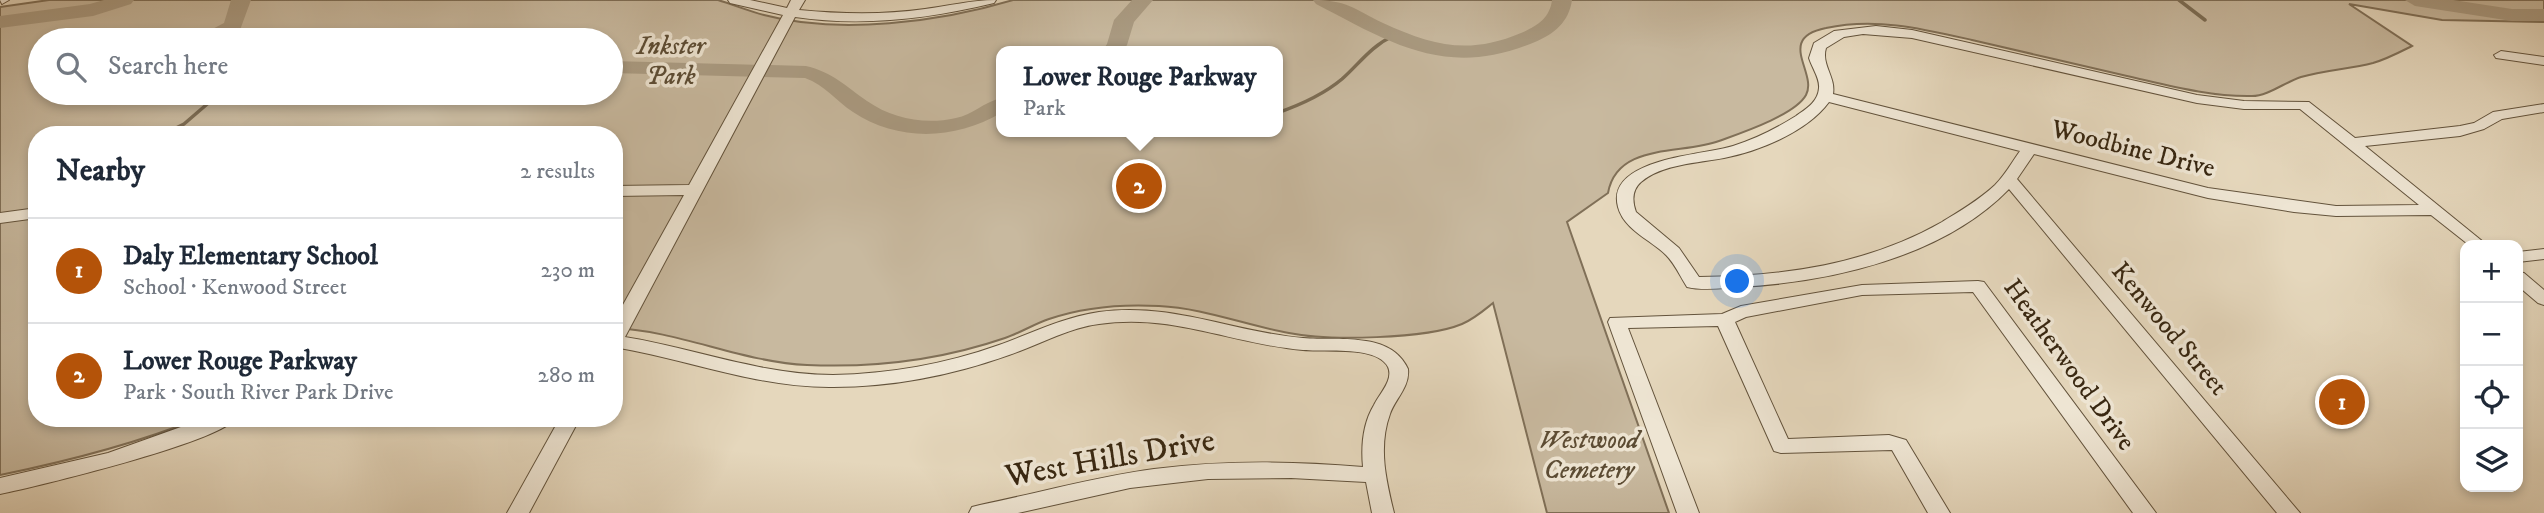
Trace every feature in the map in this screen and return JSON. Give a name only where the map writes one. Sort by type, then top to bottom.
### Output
[{"type":"street","points":[[735,0],[763,9],[795,6],[837,18],[892,18],[989,0]]},
{"type":"street","points":[[623,323],[795,6]]},
{"type":"street","points":[[2029,149],[2000,189],[1954,222],[1918,242],[1877,259],[1799,278],[1693,284],[1674,253],[1628,212],[1625,197],[1632,181],[1657,166],[1718,156],[1758,142],[1804,117],[1825,97],[1827,82],[1815,58],[1819,46],[1843,34],[1875,30],[1912,34],[2197,99],[2244,105],[2304,105],[2473,240]]},
{"type":"street","points":[[2501,55],[2544,61]]},
{"type":"street","name":"Woodbine Drive","points":[[1825,97],[2155,181],[2251,201],[2336,211],[2436,210]]},
{"type":"street","points":[[2353,143],[2460,131],[2498,115],[2544,108]]},
{"type":"street","name":"Kenwood Street","points":[[2009,179],[2289,513]]},
{"type":"street","points":[[623,191],[694,190]]},
{"type":"street","points":[[0,218],[28,214]]},
{"type":"street","points":[[2523,256],[2544,254]]},
{"type":"street","points":[[2523,281],[2544,299]]},
{"type":"street","name":"Heatherwood Drive","points":[[1688,513],[1616,322],[1725,320],[1741,312],[1863,290],[1978,286],[2145,513]]},
{"type":"street","points":[[623,342],[667,349],[761,375],[797,380],[859,380],[914,374],[963,363],[1084,321],[1151,315],[1176,317],[1281,342],[1369,348],[1382,351],[1394,361],[1400,373],[1398,382],[1384,402],[1374,427],[1371,452],[1383,513]]},
{"type":"street","points":[[1725,320],[1781,446],[1889,442],[1899,445],[1939,513]]},
{"type":"street","points":[[0,486],[42,478],[124,456],[202,427]]},
{"type":"street","points":[[518,513],[565,427]]},
{"type":"street","name":"West Hills Drive","points":[[980,513],[1106,484],[1190,472],[1277,469],[1376,475]]},
{"type":"green space","points":[[49,0],[718,0],[793,21],[856,25],[922,20],[1013,0],[2544,0],[2544,22],[2442,20],[2349,4],[2412,46],[2373,63],[2301,77],[2264,94],[2252,96],[2189,90],[1918,28],[1863,24],[1826,28],[1811,33],[1803,40],[1800,48],[1807,77],[1806,95],[1791,110],[1719,141],[1637,158],[1624,165],[1614,177],[1608,193],[1567,222],[1669,513],[1547,513],[1493,303],[1470,320],[1446,329],[1402,336],[1351,338],[1306,336],[1175,307],[1103,307],[1062,315],[1005,338],[956,352],[882,364],[832,366],[782,363],[663,335],[623,329],[623,126],[28,126],[28,427],[176,427],[102,451],[0,475],[0,7]]},
{"type":"waterway","points":[[0,22],[93,10],[124,0]]},
{"type":"waterway","points":[[229,28],[233,26],[241,0]]},
{"type":"waterway","points":[[1116,46],[1124,20],[1143,0]]},
{"type":"waterway","points":[[1323,0],[1375,27],[1426,47],[1477,53],[1505,47],[1540,32],[1557,17],[1562,0]]},
{"type":"waterway","points":[[2179,0],[2205,20]]},
{"type":"waterway","points":[[2415,0],[2512,15],[2544,15]]},
{"type":"waterway","points":[[1283,111],[1327,90],[1372,50],[1393,36]]},
{"type":"waterway","points":[[623,67],[806,72],[829,81],[871,113],[897,124],[926,128],[972,121],[996,107]]},
{"type":"waterway","points":[[180,126],[206,105]]},
{"type":"place","name":"Lower Rouge Parkway","points":[[1139,186]]},
{"type":"place","name":"Daly Elementary School","points":[[2342,402]]},
{"type":"park label","name":"Inkster Park","points":[[671,61]]},
{"type":"park label","name":"Westwood Cemetery","points":[[1589,455]]}]
